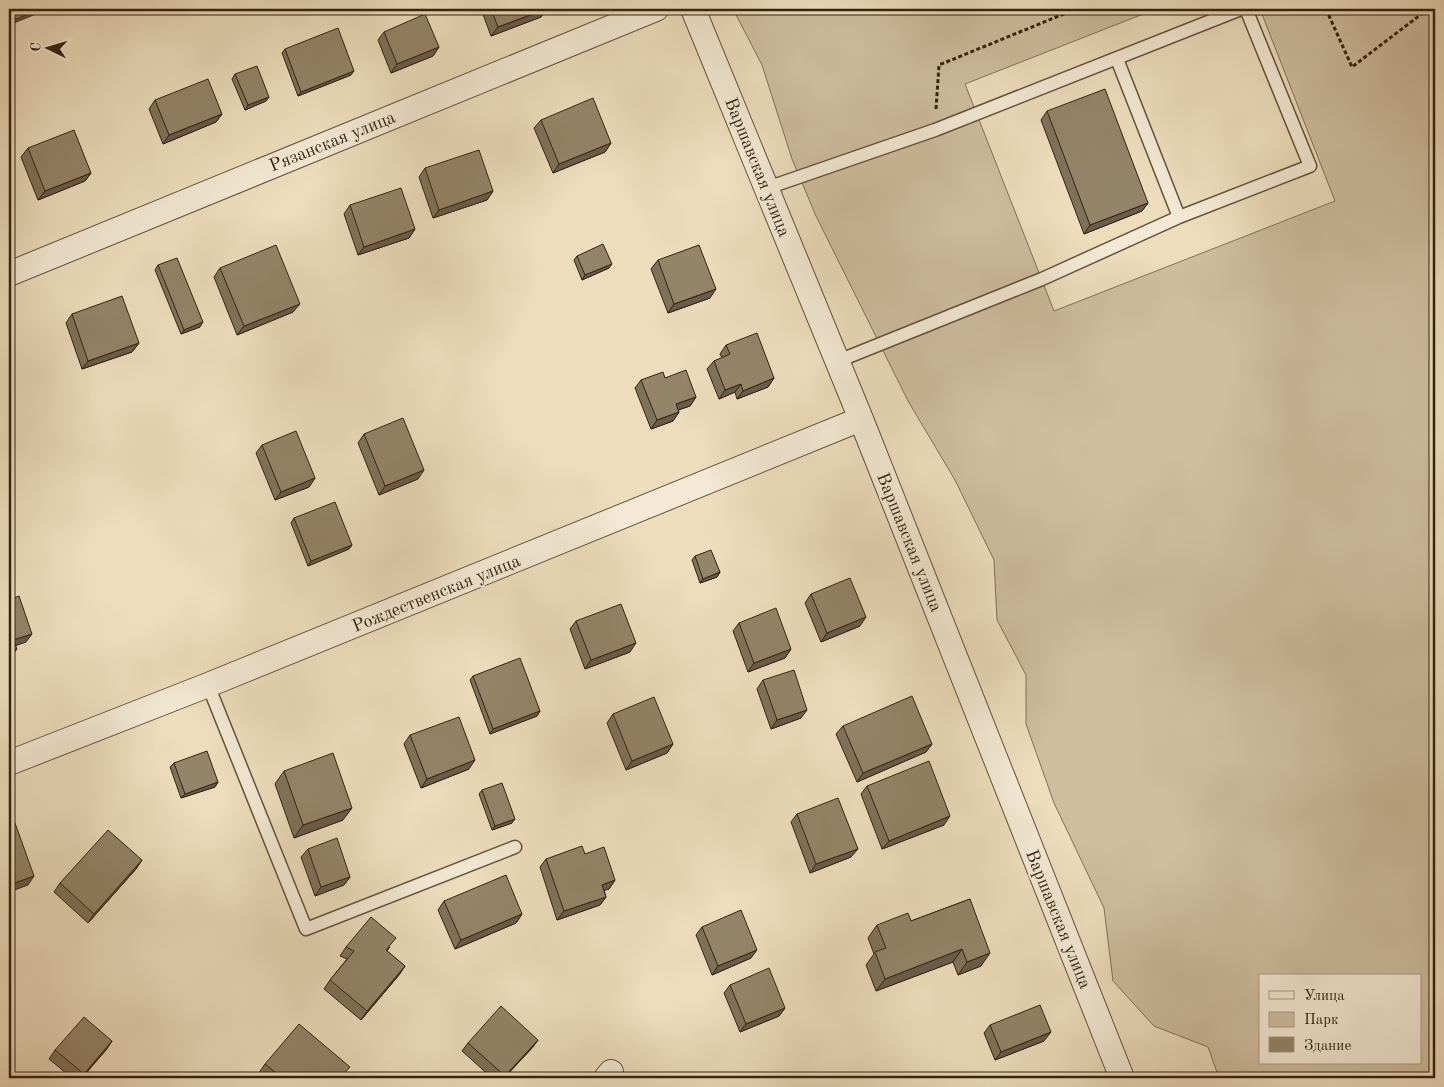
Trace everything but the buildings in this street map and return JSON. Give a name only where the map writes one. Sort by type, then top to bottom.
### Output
[{"type":"street","name":"Рязанская улица","points":[[9,274],[656,9]]},
{"type":"street","name":"Варшавская улица","points":[[693,9],[862,419],[1122,1078]]},
{"type":"street","name":"Рождественская улица","points":[[9,763],[208,685],[862,419]]},
{"type":"lane","points":[[766,188],[935,130],[1240,9]]},
{"type":"lane","points":[[838,361],[1042,280],[1179,217],[1310,166],[1246,9]]},
{"type":"lane","points":[[1117,59],[1179,217]]},
{"type":"lane","points":[[208,685],[306,929],[515,847]]},
{"type":"path","points":[[935,130],[939,65],[1076,9]]},
{"type":"path","points":[[1326,9],[1352,66],[1428,9]]},
{"type":"green space","points":[[733,9],[1156,9],[965,84],[1054,311],[1335,201],[1260,9],[1435,9],[1435,1078],[1219,1078],[1208,1047],[1154,1026],[1113,981],[1104,908],[1054,803],[1026,724],[1026,675],[997,620],[994,560],[955,480],[908,401],[816,216],[792,159],[762,65]]}]
